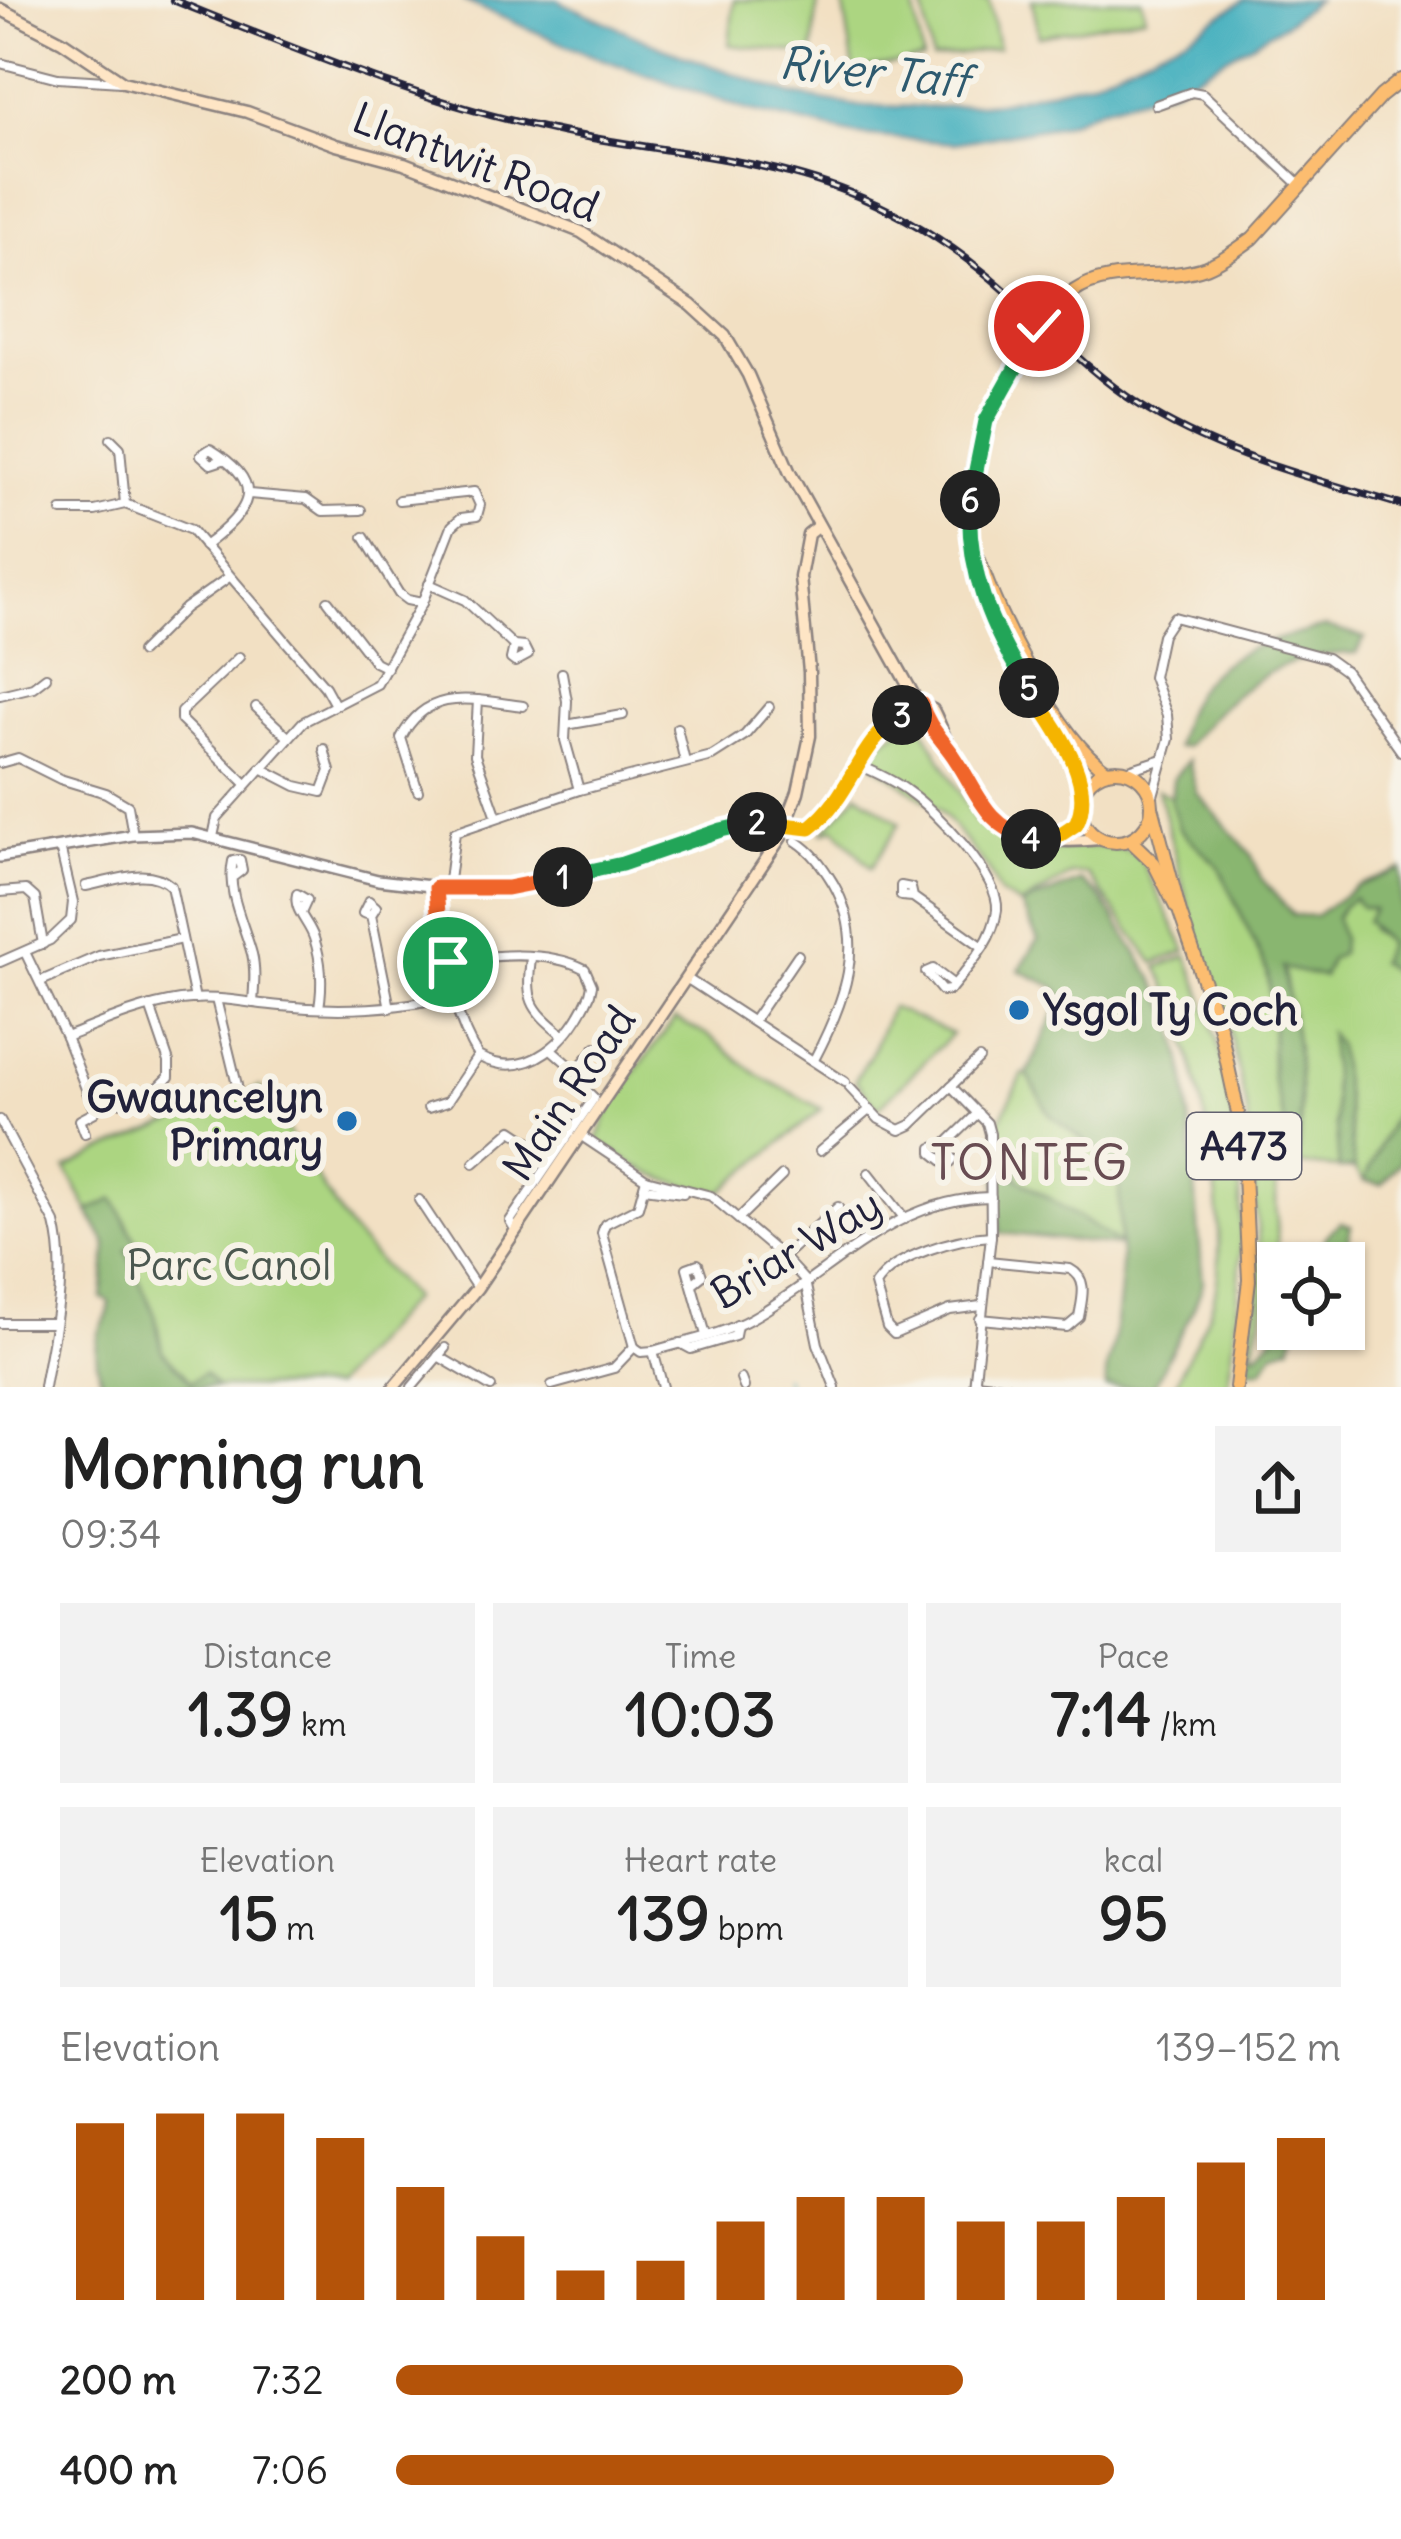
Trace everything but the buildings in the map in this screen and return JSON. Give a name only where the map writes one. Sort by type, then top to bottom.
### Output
[{"type":"main road","name":"Llantwit Road","points":[[0,9],[62,41],[123,82],[247,112],[336,145],[404,163],[581,232],[692,304],[724,336],[763,405],[818,526],[921,704],[933,710],[981,807],[1017,835],[1049,842]]},
{"type":"main road","points":[[1049,842],[1065,834],[1081,816],[1083,792],[1077,769],[980,595],[972,562],[971,486],[986,421],[1053,306],[1101,278],[1204,268],[1252,238],[1401,80]]},
{"type":"main road","points":[[818,526],[808,534],[800,577],[810,736],[785,827],[810,828],[821,819],[849,786],[877,734],[921,704]]},
{"type":"main road","points":[[974,548],[990,597],[1020,654],[1075,739],[1107,771]]},
{"type":"main road","points":[[1049,842],[1099,839],[1114,843],[1130,840],[1145,828],[1152,805],[1142,781],[1126,771],[1107,771],[1088,782],[1083,792]]},
{"type":"main road","name":"A473","points":[[1152,805],[1180,913],[1220,1029],[1246,1166],[1250,1280],[1236,1387]]},
{"type":"main road","points":[[1081,816],[1099,839]]},
{"type":"main road","name":"Main Road","points":[[394,1387],[477,1288],[785,827]]},
{"type":"main road","name":"A473","points":[[1130,840],[1154,863],[1180,913]]},
{"type":"street","points":[[0,63],[58,78],[123,82]]},
{"type":"street","points":[[1156,105],[1192,92],[1203,94],[1301,186]]},
{"type":"street","points":[[111,439],[120,448],[125,504]]},
{"type":"street","points":[[205,546],[226,529],[249,494],[248,482],[223,460]]},
{"type":"street","points":[[213,837],[217,818],[303,722],[377,683],[422,603],[452,526],[461,518],[476,516],[480,505],[474,492],[399,500]]},
{"type":"street","points":[[249,494],[306,499],[323,511],[361,510]]},
{"type":"street","points":[[62,511],[95,511],[125,504],[191,530],[325,687],[335,705]]},
{"type":"street","points":[[364,537],[399,594],[422,603]]},
{"type":"street","points":[[141,652],[185,608],[229,578]]},
{"type":"street","points":[[429,584],[465,600],[514,646]]},
{"type":"street","points":[[328,601],[375,662],[387,668]]},
{"type":"street","points":[[1152,805],[1169,740],[1167,716],[1153,677],[1162,635],[1174,617],[1328,658],[1346,671],[1401,751]]},
{"type":"street","points":[[239,657],[181,712],[181,720],[246,784]]},
{"type":"street","points":[[562,673],[567,701],[565,740],[579,790]]},
{"type":"street","points":[[0,694],[44,683]]},
{"type":"street","points":[[478,700],[475,755],[496,817]]},
{"type":"street","points":[[418,791],[401,738],[417,713],[440,701],[523,706]]},
{"type":"street","points":[[256,707],[289,737]]},
{"type":"street","points":[[448,962],[531,958],[572,962],[585,969],[592,985],[585,1007],[551,1049],[527,1065],[507,1066],[478,1056],[470,1043],[454,994],[439,926],[455,832],[579,790],[712,756],[745,735],[769,707]]},
{"type":"street","points":[[566,725],[622,715]]},
{"type":"street","points":[[677,728],[685,762]]},
{"type":"street","points":[[260,768],[296,786],[322,792],[330,771],[324,749]]},
{"type":"street","points":[[0,763],[18,758],[60,779],[117,798],[128,806],[133,835]]},
{"type":"street","points":[[1126,771],[1163,759]]},
{"type":"street","points":[[859,765],[922,802],[985,874],[998,905],[983,947],[954,985]]},
{"type":"street","points":[[0,857],[133,835],[213,837],[334,871],[442,889],[537,883],[622,864],[754,822],[785,827]]},
{"type":"street","points":[[796,842],[814,855],[836,889],[853,950],[844,993],[814,1060]]},
{"type":"street","points":[[1,960],[43,944],[62,933],[71,920],[73,902],[60,845]]},
{"type":"street","points":[[86,886],[148,874],[160,876],[171,886],[195,999]]},
{"type":"street","points":[[234,876],[235,906],[252,956],[253,1003]]},
{"type":"street","points":[[0,892],[26,890],[34,898],[43,944]]},
{"type":"street","points":[[914,897],[983,947]]},
{"type":"street","points":[[301,913],[314,937],[322,970],[319,1008]]},
{"type":"street","points":[[371,915],[390,1008]]},
{"type":"street","points":[[41,981],[99,956],[182,939]]},
{"type":"street","points":[[25,952],[95,1112],[80,1120],[85,1133]]},
{"type":"street","points":[[753,1022],[798,955]]},
{"type":"street","points":[[531,958],[527,986],[531,1004],[562,1034]]},
{"type":"street","points":[[685,978],[814,1060],[895,1130],[910,1125],[979,1059]]},
{"type":"street","points":[[66,1037],[150,1006],[195,999],[390,1008],[454,994]]},
{"type":"street","points":[[215,999],[237,1085]]},
{"type":"street","points":[[119,1102],[159,1087],[169,1077],[169,1062],[150,1006]]},
{"type":"street","points":[[551,1049],[576,1071],[596,1047]]},
{"type":"street","points":[[428,1108],[447,1102],[478,1056]]},
{"type":"street","points":[[951,1086],[990,1128],[991,1236],[975,1385],[1010,1387]]},
{"type":"street","points":[[516,1231],[510,1221],[594,1098],[588,1092]]},
{"type":"street","points":[[820,1151],[869,1110]]},
{"type":"street","points":[[945,1145],[978,1113]]},
{"type":"street","points":[[0,1120],[55,1223],[63,1264],[44,1387]]},
{"type":"street","points":[[474,1163],[512,1130],[554,1157]]},
{"type":"street","points":[[580,1135],[645,1184],[711,1196],[783,1257],[805,1281],[818,1344],[835,1387]]},
{"type":"street","points":[[869,1173],[905,1219]]},
{"type":"street","points":[[739,1218],[782,1176]]},
{"type":"street","points":[[552,1384],[614,1368],[634,1347],[602,1228],[638,1207],[645,1184]]},
{"type":"street","name":"Briar Way","points":[[634,1347],[653,1351],[737,1325],[857,1242],[950,1203],[991,1197]]},
{"type":"street","points":[[419,1200],[477,1288]]},
{"type":"street","points":[[783,1257],[838,1208]]},
{"type":"street","points":[[981,1306],[950,1310],[894,1334],[887,1327],[875,1285],[890,1270],[943,1244],[991,1236]]},
{"type":"street","points":[[980,1319],[1067,1327],[1079,1317],[1083,1287],[1079,1275],[1070,1269],[988,1261]]},
{"type":"street","points":[[692,1284],[706,1335]]},
{"type":"street","points":[[0,1323],[55,1323]]},
{"type":"street","points":[[680,1343],[691,1349],[729,1340],[736,1336],[737,1325]]},
{"type":"street","points":[[653,1351],[664,1387]]},
{"type":"street","points":[[412,1387],[441,1352],[488,1386]]},
{"type":"green space","points":[[734,0],[818,0],[812,54],[729,45]]},
{"type":"green space","points":[[843,0],[913,0],[923,59],[854,70]]},
{"type":"green space","points":[[922,0],[989,0],[998,48],[932,59]]},
{"type":"green space","points":[[1032,0],[1142,0],[1145,16],[1039,36]]},
{"type":"green space","points":[[1326,627],[1365,638],[1356,653],[1302,660],[1259,678],[1222,707],[1185,747],[1176,747],[1194,694],[1209,675],[1249,650]]},
{"type":"green space","points":[[909,722],[922,726],[977,822],[991,832],[1032,848],[1103,846],[1139,856],[1186,951],[1154,963],[1087,874],[1072,874],[1021,905],[1000,894],[988,869],[939,809],[870,761],[883,741]]},
{"type":"green space","points":[[1188,760],[1197,793],[1251,854],[1261,878],[1293,915],[1315,916],[1357,886],[1401,869],[1401,965],[1393,972],[1379,962],[1387,943],[1366,921],[1373,909],[1361,907],[1354,898],[1336,918],[1341,953],[1330,960],[1323,977],[1283,968],[1299,1067],[1297,1167],[1272,1077],[1267,970],[1219,867],[1179,828],[1171,802],[1173,779]]},
{"type":"green space","points":[[1158,790],[1171,797],[1179,828],[1219,867],[1267,970],[1272,1077],[1298,1162],[1299,1064],[1282,968],[1330,960],[1342,939],[1336,919],[1354,898],[1374,908],[1370,929],[1387,943],[1392,972],[1401,965],[1401,1099],[1364,1181],[1354,1169],[1275,1163],[1278,1242],[1259,1242],[1247,1112],[1223,1001],[1195,931]]},
{"type":"green space","points":[[858,793],[900,823],[871,868],[835,828],[822,833]]},
{"type":"green space","points":[[1081,881],[1099,896],[1153,978],[1174,1021],[1186,1080],[1203,1283],[1154,1387],[1106,1387],[1120,1292],[1120,1246],[1000,1233],[996,1164],[1120,1244],[1119,1167],[1050,1115],[1027,1074],[1063,996],[1055,987],[1019,970],[1038,940],[1021,905]]},
{"type":"green space","points":[[1187,956],[1222,1060],[1238,1169],[1239,1278],[1227,1387],[1175,1387],[1212,1305],[1219,1260],[1207,1127],[1184,1036],[1157,967]]},
{"type":"green space","points":[[891,1007],[952,1034],[878,1108],[855,1080]]},
{"type":"green space","points":[[675,1019],[709,1036],[758,1075],[822,1109],[722,1191],[656,1176],[597,1140],[613,1101]]},
{"type":"green space","points":[[1329,1033],[1338,1046],[1355,1169],[1339,1169]]},
{"type":"green space","points":[[1023,1074],[1050,1115],[1119,1167],[1122,1246],[1019,1179],[1014,1150],[996,1148],[996,1128]]},
{"type":"green space","name":"Parc Canol","points":[[260,1087],[349,1229],[412,1298],[333,1387],[105,1387],[110,1312],[107,1245],[66,1169]]},
{"type":"green space","points":[[1401,1099],[1401,1162],[1382,1185],[1364,1181]]},
{"type":"green space","points":[[114,1199],[138,1245],[126,1250],[155,1315],[162,1351],[191,1382],[204,1373],[217,1387],[103,1387],[96,1347],[110,1307],[102,1298],[107,1245],[88,1211]]},
{"type":"green space","points":[[1340,1222],[1351,1226],[1348,1242],[1324,1242]]},
{"type":"green space","points":[[1257,1283],[1257,1334],[1248,1369]]},
{"type":"green space","points":[[1277,1350],[1262,1370],[1248,1369],[1250,1353]]},
{"type":"water","points":[[462,0],[557,0],[666,49],[793,95],[858,106],[938,107],[999,102],[1091,80],[1189,35],[1245,0],[1317,0],[1175,87],[1103,107],[1061,125],[954,143],[856,135],[747,110],[585,53]]},
{"type":"waterway","points":[[784,1377],[788,1387]]},
{"type":"railway","points":[[173,0],[364,75],[461,107],[561,132],[751,164],[862,198],[957,252],[1098,374],[1168,422],[1266,463],[1401,505]]},
{"type":"place","name":"Ysgol Ty Coch","points":[[1019,1010]]},
{"type":"place","name":"Gwauncelyn Primary","points":[[347,1121]]},
{"type":"district","name":"TONTEG","points":[[1030,1163]]},
{"type":"route","points":[[448,962],[436,888],[474,891],[537,883],[622,864],[754,822],[810,828],[849,786],[877,734],[921,704],[981,807],[1017,835],[1049,842],[1076,824],[1083,792],[1077,769],[996,629],[972,562],[971,486],[986,421],[1039,326]]},
{"type":"water label","name":"River Taff","points":[[874,72]]}]
